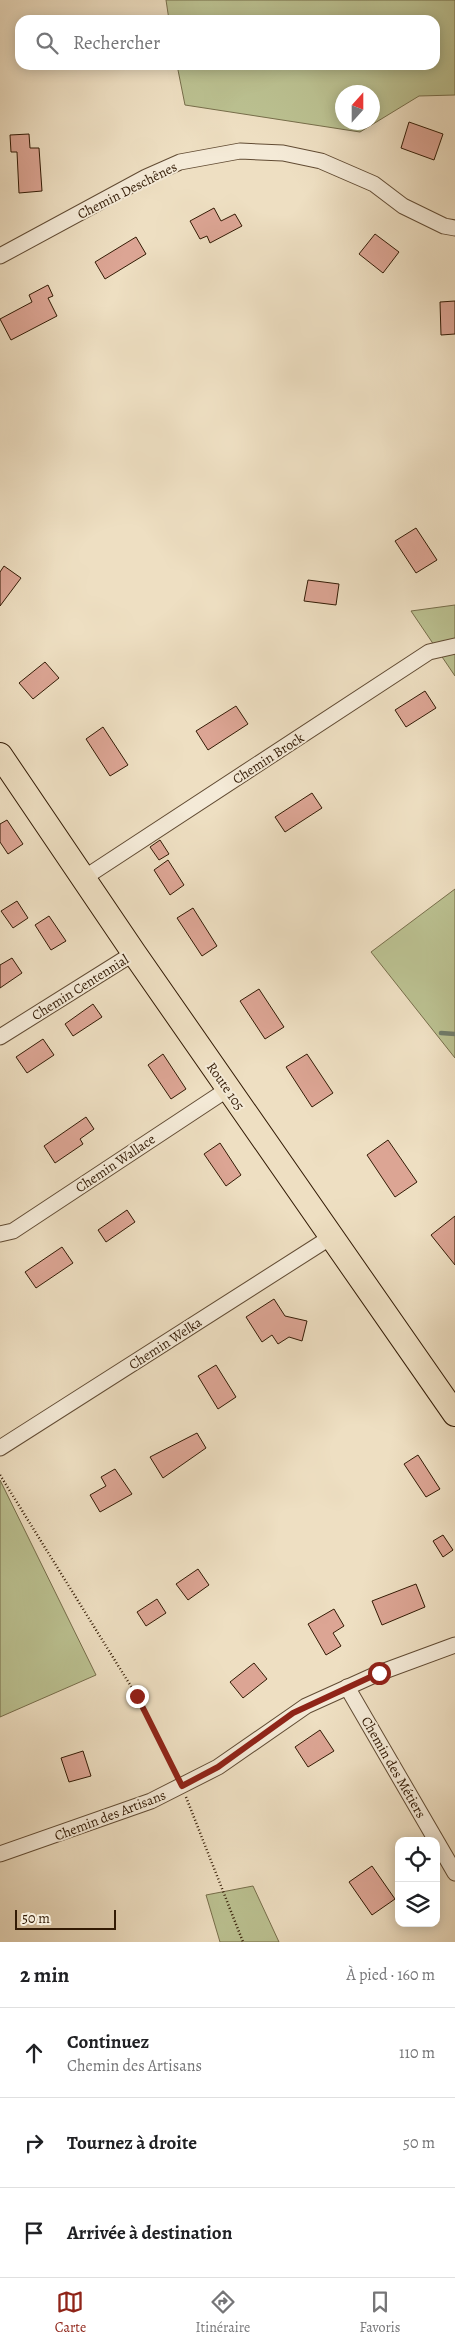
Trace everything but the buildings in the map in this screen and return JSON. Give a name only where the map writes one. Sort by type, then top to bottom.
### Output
[{"type":"main road","name":"Route 105","points":[[0,755],[134,953],[455,1414]]},
{"type":"street","name":"Chemin Deschênes","points":[[0,256],[146,177],[180,162],[240,150],[283,153],[321,161],[374,184],[402,206],[444,226],[455,228]]},
{"type":"street","name":"Chemin Brock","points":[[84,878],[429,652],[455,646]]},
{"type":"street","name":"Chemin Centennial","points":[[0,1037],[134,953]]},
{"type":"street","name":"Chemin Wallace","points":[[0,1234],[12,1232],[228,1089]]},
{"type":"street","name":"Chemin Welka","points":[[0,1448],[331,1237]]},
{"type":"street","name":"Chemin des Artisans","points":[[0,1854],[117,1814],[182,1786],[218,1767],[293,1713],[347,1687],[455,1645]]},
{"type":"street","name":"Chemin des Métiers","points":[[347,1687],[455,1873]]},
{"type":"path","points":[[0,1475],[137,1696],[182,1786],[243,1942]]},
{"type":"green space","points":[[166,0],[455,0],[455,95],[419,96],[380,120],[380,85],[335,85],[335,128],[185,105],[178,70],[440,70],[440,15],[168,15]]},
{"type":"green space","points":[[347,130],[363,130],[360,132]]},
{"type":"green space","points":[[455,605],[455,676],[411,611]]},
{"type":"green space","points":[[455,889],[455,1058],[371,952]]},
{"type":"green space","points":[[0,1480],[96,1675],[0,1717]]},
{"type":"green space","points":[[253,1886],[279,1942],[220,1942],[206,1895]]},
{"type":"waterway","points":[[441,1033],[455,1034]]},
{"type":"route","points":[[137,1696],[182,1786],[218,1767],[250,1746],[293,1713],[379,1673]]}]
